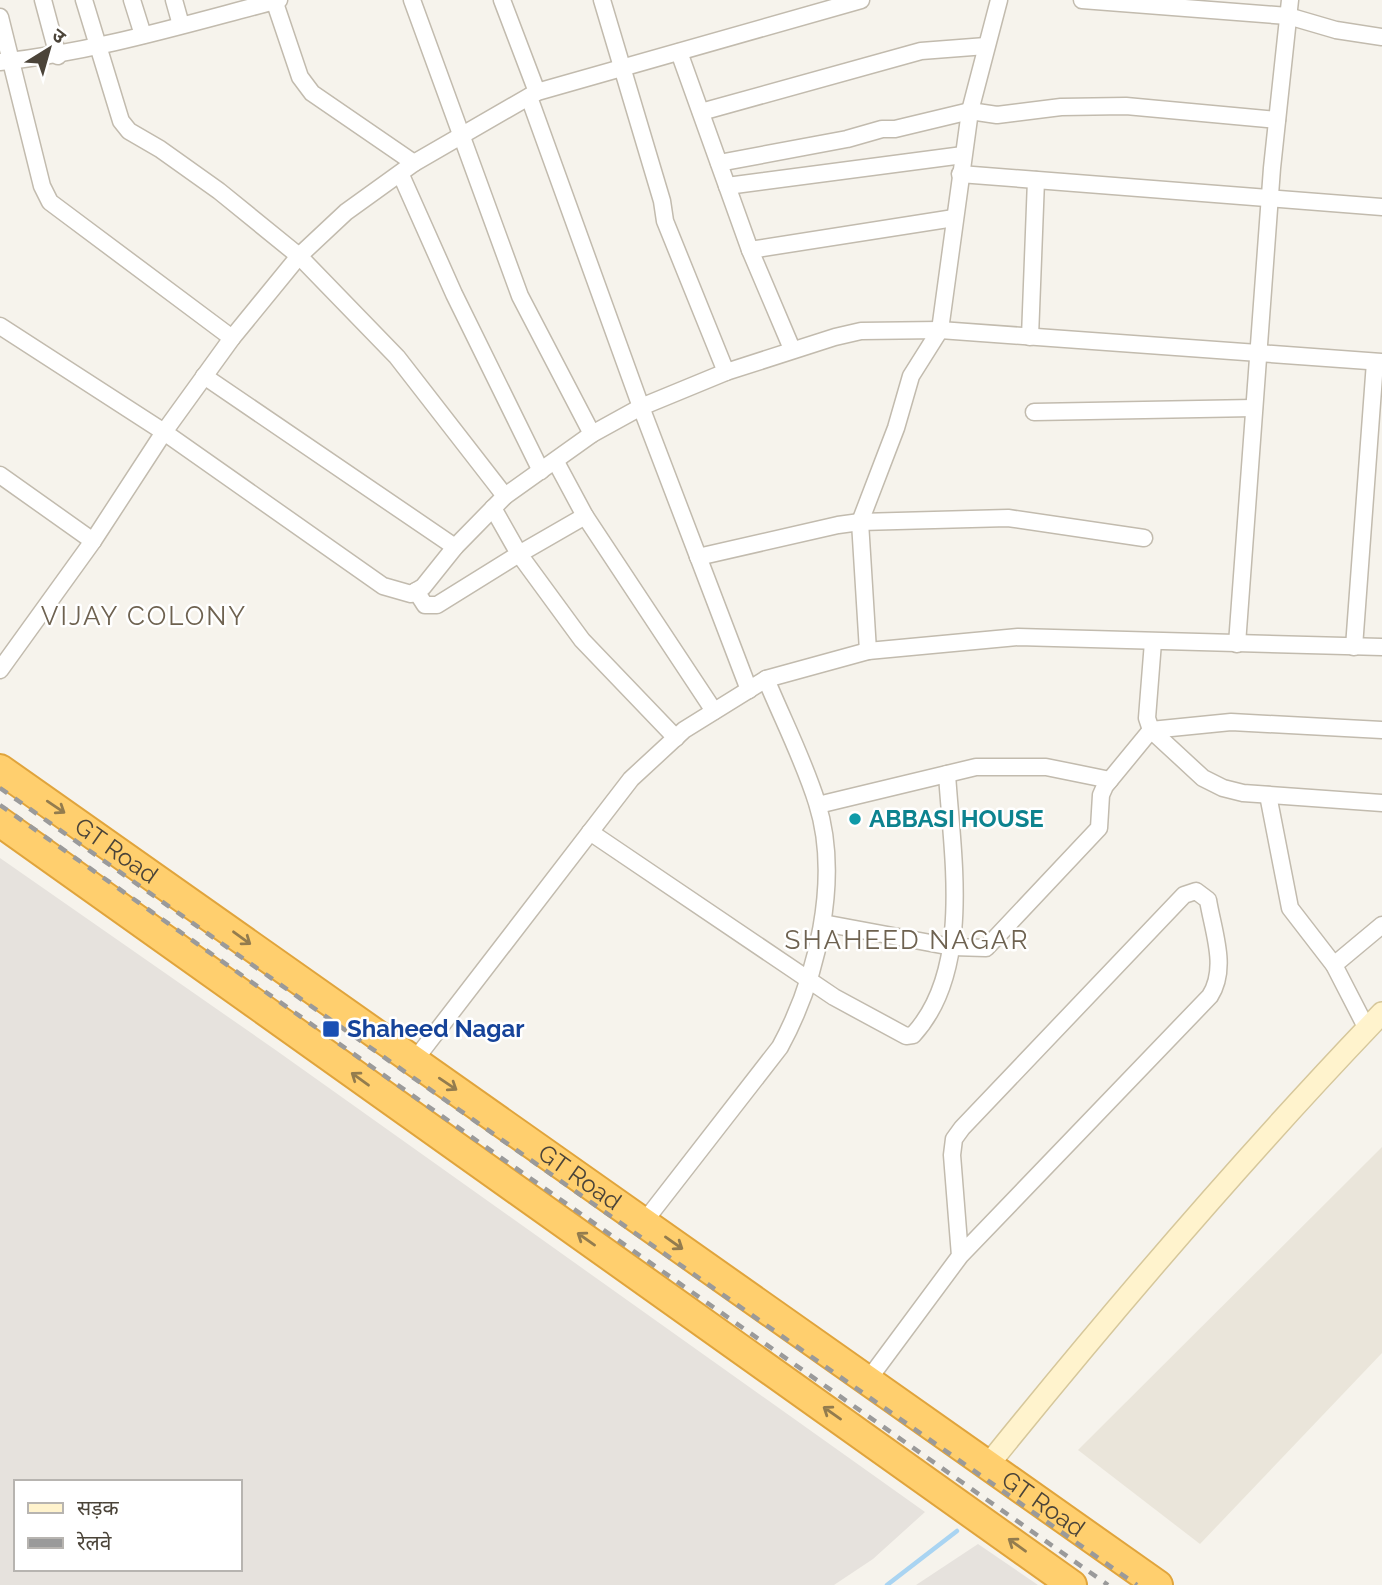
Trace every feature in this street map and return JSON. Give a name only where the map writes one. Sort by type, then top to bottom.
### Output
[{"type":"highway","name":"GT Road","points":[[0,768],[1158,1585]]},
{"type":"highway","name":"GT Road","points":[[0,822],[1072,1585]]},
{"type":"street","points":[[43,0],[58,56]]},
{"type":"street","points":[[84,0],[121,121],[129,131],[160,149],[209,184],[299,256],[397,357],[499,502],[519,554],[582,640],[676,738]]},
{"type":"street","points":[[132,0],[143,36]]},
{"type":"street","points":[[174,0],[181,25]]},
{"type":"street","points":[[6,61],[58,56],[98,47],[181,25],[225,7],[276,0],[300,77],[312,93],[414,163]]},
{"type":"street","points":[[412,0],[520,296],[592,434]]},
{"type":"street","points":[[502,0],[641,407],[749,690]]},
{"type":"street","points":[[602,0],[662,201],[665,221],[726,372]]},
{"type":"street","points":[[0,670],[93,541],[164,432],[232,338],[299,256],[346,212],[414,163],[533,94],[861,0]]},
{"type":"street","points":[[867,651],[860,523],[896,428],[911,376],[940,330],[970,111],[999,0]]},
{"type":"street","points":[[1082,0],[1289,8],[1336,30],[1382,37]]},
{"type":"street","points":[[1237,644],[1269,201],[1289,8]]},
{"type":"street","points":[[0,17],[6,61],[42,186],[50,202],[232,338]]},
{"type":"street","points":[[701,112],[921,51],[986,46]]},
{"type":"street","points":[[679,52],[750,250],[792,349]]},
{"type":"street","points":[[719,163],[833,139],[847,139],[882,128],[895,129],[970,111],[998,115],[1061,107],[1126,106],[1277,121]]},
{"type":"street","points":[[727,186],[963,155]]},
{"type":"street","points":[[401,174],[454,294],[541,471]]},
{"type":"street","points":[[960,174],[1269,201],[1382,207]]},
{"type":"street","points":[[1030,337],[1035,180]]},
{"type":"street","points":[[750,250],[954,218]]},
{"type":"street","points":[[0,326],[164,432],[383,586],[399,593],[416,592],[423,587],[455,547],[499,502],[592,434],[641,407],[726,372],[792,349],[861,331],[940,330],[1378,362],[1354,647]]},
{"type":"street","points":[[204,376],[455,547]]},
{"type":"street","points":[[1034,412],[1254,408]]},
{"type":"street","points":[[556,462],[585,516],[714,712]]},
{"type":"street","points":[[0,475],[93,541]]},
{"type":"street","points":[[416,592],[425,605],[437,605],[585,516]]},
{"type":"street","points":[[698,557],[838,525],[860,523],[1008,518],[1144,538]]},
{"type":"street","points":[[414,1061],[631,779],[676,738],[766,679],[867,651],[1018,637],[1382,647]]},
{"type":"street","points":[[1153,642],[1147,718],[1151,730],[1203,778],[1223,789],[1382,803]]},
{"type":"street","points":[[644,1222],[780,1047],[790,1029],[823,923],[827,895],[818,804],[766,679]]},
{"type":"street","points":[[823,923],[952,947],[986,948],[1099,828],[1101,795],[1151,730],[1231,722],[1382,730]]},
{"type":"street","points":[[818,804],[976,767],[1046,767],[1110,780]]},
{"type":"street","points":[[590,832],[807,979],[906,1036],[913,1035],[922,1026],[947,975],[952,947],[953,875],[947,774]]},
{"type":"street","points":[[988,1465],[1085,1344],[1247,1156],[1375,1021],[1290,908],[1268,794]]},
{"type":"street","points":[[868,1380],[960,1256],[1210,996],[1219,977],[1219,964],[1208,900],[1203,894],[1196,891],[1184,895],[954,1139],[952,1154],[960,1256]]},
{"type":"street","points":[[1334,965],[1382,925]]},
{"type":"shaded area","points":[[0,858],[277,1051],[925,1512],[873,1559],[834,1585],[0,1585]]},
{"type":"shaded area","points":[[1382,1147],[1382,1353],[1200,1544],[1078,1450]]},
{"type":"shaded area","points":[[978,1544],[1038,1585],[916,1585]]},
{"type":"waterway","points":[[887,1585],[957,1531]]},
{"type":"railway","points":[[0,788],[1137,1585]]},
{"type":"railway","points":[[0,805],[1108,1585]]},
{"type":"place","name":"ABBASI HOUSE","points":[[855,819]]},
{"type":"place","name":"Shaheed Nagar","points":[[331,1029]]},
{"type":"district","name":"VIJAY COLONY","points":[[144,616]]},
{"type":"district","name":"SHAHEED NAGAR","points":[[907,940]]}]
